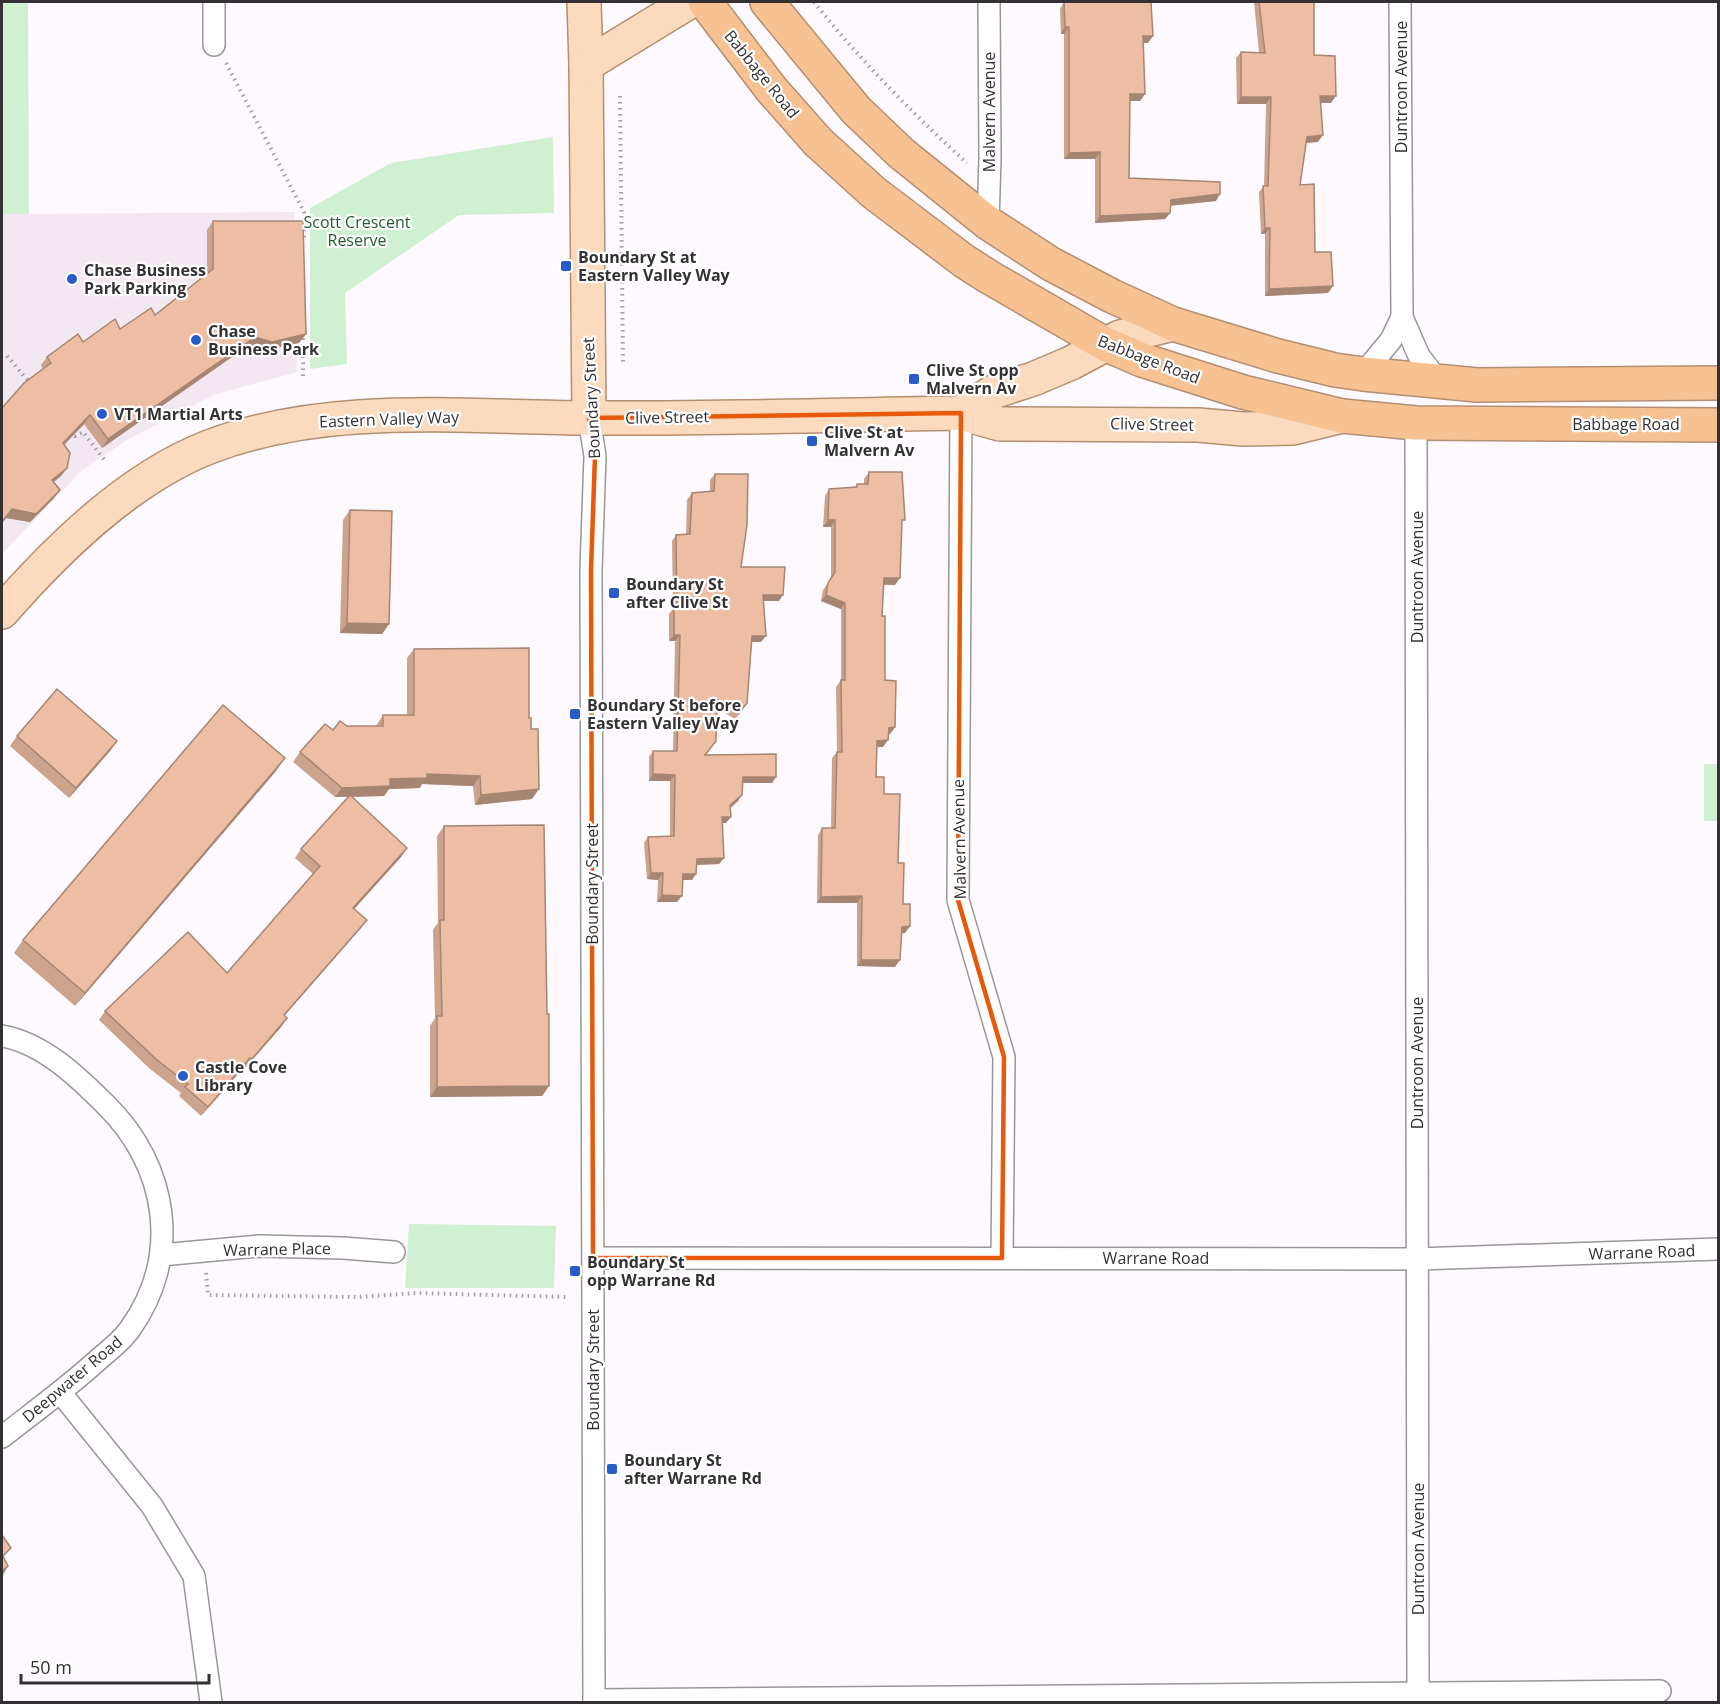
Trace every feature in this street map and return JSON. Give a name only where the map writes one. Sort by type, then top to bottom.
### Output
[{"type":"highway","name":"Babbage Road","points":[[705,2],[780,99],[818,142],[873,192],[964,261],[989,277],[1105,344],[1142,360],[1233,389],[1342,416],[1416,423],[1719,425]]},
{"type":"highway","points":[[767,2],[856,110],[901,153],[988,223],[1051,264],[1173,324],[1278,356],[1335,370],[1363,374],[1487,385],[1719,383]]},
{"type":"main road","name":"Boundary Street","points":[[584,2],[589,418]]},
{"type":"main road","points":[[586,65],[689,2]]},
{"type":"main road","points":[[961,413],[993,392],[1071,363],[1105,344],[1138,332],[1173,324]]},
{"type":"main road","name":"Clive Street","points":[[589,418],[961,413],[1000,424],[1198,425],[1243,429],[1293,428],[1342,416]]},
{"type":"main road","name":"Eastern Valley Way","points":[[2,612],[41,569],[117,502],[159,472],[207,448],[252,433],[297,423],[354,417],[589,418]]},
{"type":"street","points":[[214,2],[214,45]]},
{"type":"street","name":"Malvern Avenue","points":[[988,223],[989,2]]},
{"type":"street","name":"Duntroon Avenue","points":[[1400,2],[1402,317],[1419,356],[1439,382]]},
{"type":"street","name":"Duntroon Avenue","points":[[1363,374],[1391,340],[1402,317]]},
{"type":"street","name":"Malvern Avenue","points":[[961,413],[958,900],[1004,1056],[1002,1258]]},
{"type":"street","name":"Boundary Street","points":[[589,418],[595,456],[591,570],[594,1701]]},
{"type":"street","name":"Duntroon Avenue","points":[[1416,423],[1418,1698]]},
{"type":"street","name":"Deepwater Road","points":[[2,1036],[32,1046],[52,1058],[87,1086],[123,1121],[154,1178],[161,1206],[162,1235],[161,1256],[153,1287],[131,1328],[112,1348],[60,1392],[2,1437]]},
{"type":"street","name":"Warrane Place","points":[[161,1256],[259,1246],[394,1252]]},
{"type":"street","name":"Warrane Road","points":[[593,1258],[1417,1259],[1719,1249]]},
{"type":"street","points":[[60,1392],[152,1506],[194,1576],[211,1702]]},
{"type":"street","points":[[594,1701],[1418,1698],[1660,1690]]},
{"type":"path","points":[[814,2],[874,74],[969,166]]},
{"type":"path","points":[[214,45],[234,77],[304,212],[304,247]]},
{"type":"path","points":[[620,96],[624,365]]},
{"type":"path","points":[[303,329],[303,376]]},
{"type":"path","points":[[7,356],[30,383]]},
{"type":"path","points":[[68,427],[75,436],[83,432],[106,462]]},
{"type":"path","points":[[208,1295],[357,1297],[416,1293],[566,1297]]},
{"type":"highlighted area","points":[[961,413],[958,900],[1004,1057],[1002,1258],[593,1258],[591,570],[595,456],[589,418]]},
{"type":"shaded area","points":[[295,212],[297,372],[214,395],[127,440],[82,470],[2,554],[2,214]]},
{"type":"green space","points":[[2,2],[28,2],[29,214],[2,214]]},
{"type":"green space","name":"Scott Crescent Reserve","points":[[553,137],[554,213],[459,215],[345,293],[347,364],[310,369],[310,208],[391,163]]},
{"type":"green space","points":[[1704,764],[1718,764],[1718,821],[1704,821]]},
{"type":"green space","points":[[409,1224],[556,1226],[554,1288],[405,1288]]},
{"type":"building","points":[[1064,2],[1151,2],[1153,36],[1143,36],[1145,94],[1130,94],[1129,178],[1220,182],[1220,194],[1171,200],[1170,213],[1100,216],[1100,152],[1069,153],[1069,27],[1065,27]]},
{"type":"building","points":[[1259,2],[1314,2],[1314,55],[1335,56],[1336,96],[1320,96],[1323,135],[1307,137],[1300,185],[1314,184],[1315,252],[1331,252],[1333,286],[1269,289],[1270,228],[1265,228],[1263,186],[1268,186],[1271,97],[1241,97],[1241,52],[1265,53]]},
{"type":"building","name":"Chase Business Park","points":[[213,221],[303,221],[306,334],[272,342],[255,337],[108,439],[90,415],[63,443],[70,453],[67,468],[52,480],[60,490],[36,514],[12,509],[2,522],[2,408],[24,383],[51,363],[47,357],[78,334],[83,342],[115,319],[120,329],[151,308],[155,315],[213,269]]},
{"type":"building","points":[[869,472],[902,472],[905,520],[902,520],[900,578],[884,578],[882,616],[885,616],[885,680],[896,681],[895,727],[889,728],[888,740],[877,741],[876,777],[884,777],[884,794],[900,794],[898,863],[904,863],[903,904],[910,904],[910,926],[902,927],[900,960],[861,960],[862,896],[821,897],[822,828],[835,828],[837,752],[842,752],[841,680],[845,680],[845,603],[826,595],[828,583],[835,572],[835,520],[828,520],[829,489],[868,484]]},
{"type":"building","points":[[715,474],[748,474],[747,525],[741,567],[785,567],[783,595],[763,595],[766,636],[752,636],[747,703],[739,713],[717,699],[716,741],[705,755],[776,754],[776,777],[743,777],[742,795],[730,805],[731,817],[722,817],[724,858],[697,859],[696,874],[683,874],[682,896],[662,895],[663,873],[651,873],[648,837],[674,836],[675,775],[653,774],[653,751],[677,751],[680,635],[674,635],[674,608],[677,608],[676,535],[690,534],[692,493],[714,491]]},
{"type":"building","points":[[350,510],[392,511],[389,624],[347,623]]},
{"type":"building","points":[[529,648],[529,718],[531,718],[531,729],[538,729],[539,789],[481,795],[480,776],[427,774],[427,778],[390,779],[390,786],[342,788],[300,752],[325,724],[333,730],[340,721],[347,726],[383,726],[383,715],[414,715],[414,649]]},
{"type":"building","points":[[57,689],[117,741],[76,788],[17,736]]},
{"type":"building","points":[[223,705],[285,758],[85,993],[23,940]]},
{"type":"building","points":[[350,795],[407,848],[353,908],[367,920],[284,1015],[287,1018],[208,1107],[185,1087],[188,1084],[157,1060],[105,1011],[188,932],[227,973],[320,866],[301,849]]},
{"type":"building","points":[[544,825],[549,1086],[437,1087],[437,1016],[442,1016],[440,920],[444,920],[444,826]]},
{"type":"building","points":[[2,1535],[11,1548],[3,1556],[8,1566],[2,1571]]},
{"type":"place","name":"Boundary St at Eastern Valley Way","points":[[566,266]]},
{"type":"place","name":"Chase Business Park Parking","points":[[72,279]]},
{"type":"place","name":"Chase Business Park","points":[[196,340]]},
{"type":"place","name":"Clive St opp Malvern Av","points":[[914,379]]},
{"type":"place","name":"VT1 Martial Arts","points":[[102,414]]},
{"type":"place","name":"Clive St at Malvern Av","points":[[812,441]]},
{"type":"place","name":"Boundary St after Clive St","points":[[614,593]]},
{"type":"place","name":"Boundary St before Eastern Valley Way","points":[[575,714]]},
{"type":"place","name":"Castle Cove Library","points":[[183,1076]]},
{"type":"place","name":"Boundary St opp Warrane Rd","points":[[575,1271]]},
{"type":"place","name":"Boundary St after Warrane Rd","points":[[612,1469]]}]
